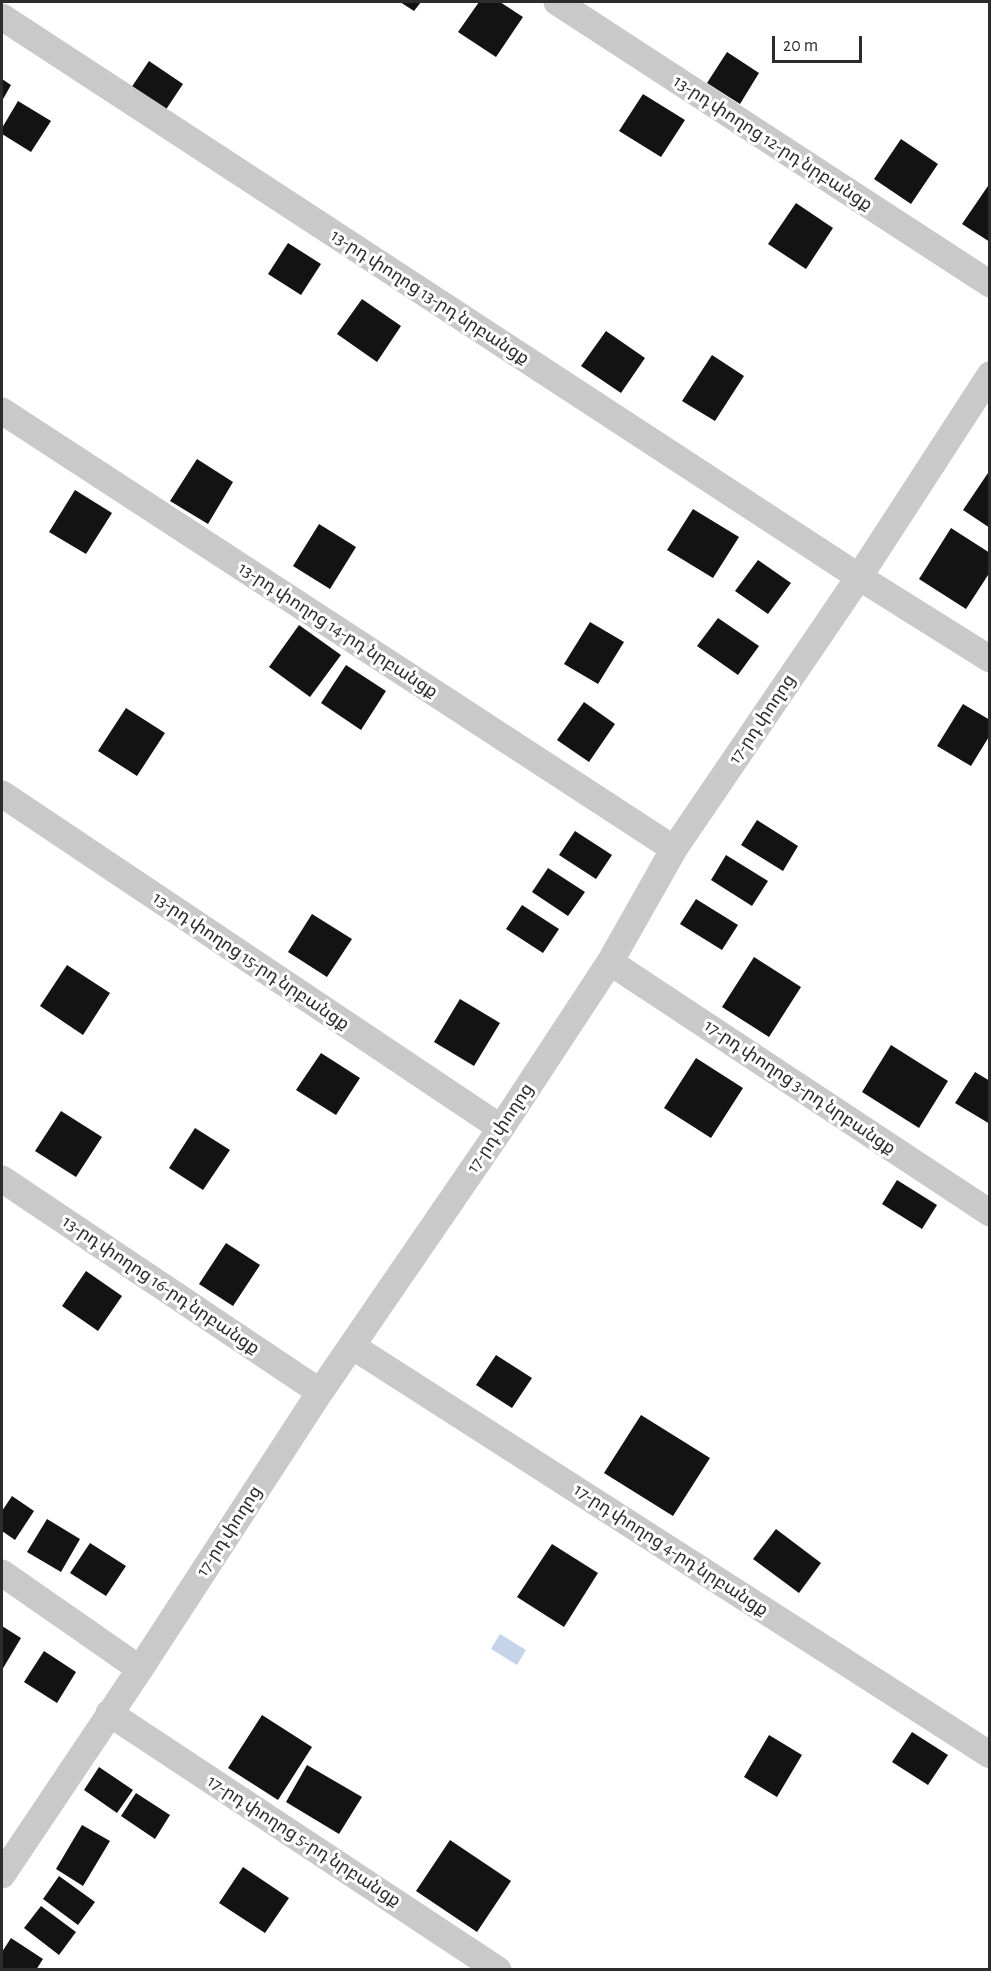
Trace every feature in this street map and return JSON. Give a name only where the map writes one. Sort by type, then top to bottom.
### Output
[{"type":"street","name":"13-րդ փողոց 12-րդ նրբանցք","points":[[557,2],[990,284]]},
{"type":"street","name":"13-րդ փողոց 13-րդ նրբանցք","points":[[2,17],[859,577],[990,659]]},
{"type":"street","name":"17-րդ փողոց","points":[[2,1875],[109,1713],[141,1669],[320,1392],[501,1128],[610,962],[674,849],[859,577],[990,375]]},
{"type":"street","name":"13-րդ փողոց 14-րդ նրբանցք","points":[[2,411],[674,849]]},
{"type":"street","name":"13-րդ փողոց 15-րդ նրբանցք","points":[[2,794],[501,1128]]},
{"type":"street","name":"17-րդ փողոց 3-րդ նրբանցք","points":[[610,962],[990,1213]]},
{"type":"street","name":"13-րդ փողոց 16-րդ նրբանցք","points":[[2,1179],[320,1392]]},
{"type":"street","name":"17-րդ փողոց 4-րդ նրբանցք","points":[[352,1346],[990,1755]]},
{"type":"street","points":[[2,1573],[141,1669]]},
{"type":"street","name":"17-րդ փողոց 5-րդ նրբանցք","points":[[109,1713],[498,1970]]},
{"type":"water","points":[[500,1634],[526,1650],[517,1665],[491,1649]]},
{"type":"building","points":[[400,2],[421,2],[414,11]]},
{"type":"building","points":[[479,2],[500,2],[523,17],[496,57],[458,32]]},
{"type":"building","points":[[727,52],[759,73],[740,104],[707,83]]},
{"type":"building","points":[[149,61],[183,84],[165,111],[131,88]]},
{"type":"building","points":[[2,79],[11,85],[2,101]]},
{"type":"building","points":[[643,94],[685,120],[661,157],[619,131]]},
{"type":"building","points":[[18,101],[51,121],[31,152],[2,134],[2,128]]},
{"type":"building","points":[[901,139],[938,164],[911,204],[874,179]]},
{"type":"building","points":[[990,183],[990,242],[962,224]]},
{"type":"building","points":[[796,203],[833,228],[806,269],[768,244]]},
{"type":"building","points":[[288,243],[321,264],[301,295],[268,274]]},
{"type":"building","points":[[362,299],[401,326],[377,362],[337,334]]},
{"type":"building","points":[[606,331],[645,358],[621,393],[581,366]]},
{"type":"building","points":[[712,355],[744,376],[715,421],[682,401]]},
{"type":"building","points":[[197,459],[233,482],[208,524],[170,501]]},
{"type":"building","points":[[990,470],[990,528],[963,510]]},
{"type":"building","points":[[75,490],[112,513],[86,554],[49,532]]},
{"type":"building","points":[[693,509],[739,537],[713,578],[667,550]]},
{"type":"building","points":[[319,524],[356,547],[330,589],[293,566]]},
{"type":"building","points":[[951,528],[990,553],[990,572],[966,609],[919,579]]},
{"type":"building","points":[[758,560],[791,583],[768,614],[735,591]]},
{"type":"building","points":[[718,618],[759,646],[738,675],[697,646]]},
{"type":"building","points":[[590,622],[624,642],[598,684],[564,664]]},
{"type":"building","points":[[299,625],[341,655],[310,697],[269,667]]},
{"type":"building","points":[[346,665],[386,691],[361,730],[321,703]]},
{"type":"building","points":[[584,702],[615,724],[589,762],[557,740]]},
{"type":"building","points":[[963,704],[990,720],[990,735],[971,766],[937,746]]},
{"type":"building","points":[[126,708],[165,733],[137,776],[98,751]]},
{"type":"building","points":[[757,820],[798,846],[783,871],[741,845]]},
{"type":"building","points":[[575,831],[612,855],[596,879],[559,855]]},
{"type":"building","points":[[726,855],[768,881],[752,906],[711,880]]},
{"type":"building","points":[[548,868],[585,892],[568,916],[532,892]]},
{"type":"building","points":[[696,899],[738,925],[722,950],[680,924]]},
{"type":"building","points":[[522,905],[559,929],[543,953],[506,929]]},
{"type":"building","points":[[312,914],[352,939],[327,977],[288,952]]},
{"type":"building","points":[[754,957],[801,987],[769,1037],[722,1007]]},
{"type":"building","points":[[67,965],[110,993],[83,1035],[40,1006]]},
{"type":"building","points":[[460,999],[500,1023],[474,1066],[434,1042]]},
{"type":"building","points":[[891,1045],[948,1081],[919,1128],[862,1092]]},
{"type":"building","points":[[321,1053],[360,1078],[336,1115],[296,1090]]},
{"type":"building","points":[[696,1058],[743,1088],[711,1138],[664,1108]]},
{"type":"building","points":[[975,1072],[990,1081],[990,1124],[955,1103]]},
{"type":"building","points":[[61,1111],[102,1137],[76,1177],[35,1151]]},
{"type":"building","points":[[195,1128],[230,1150],[203,1190],[169,1168]]},
{"type":"building","points":[[897,1180],[937,1205],[922,1229],[882,1204]]},
{"type":"building","points":[[226,1243],[260,1265],[233,1306],[199,1284]]},
{"type":"building","points":[[86,1271],[122,1296],[98,1331],[62,1306]]},
{"type":"building","points":[[496,1355],[532,1378],[512,1408],[476,1385]]},
{"type":"building","points":[[641,1415],[710,1458],[673,1516],[604,1473]]},
{"type":"building","points":[[12,1496],[34,1511],[15,1540],[2,1531],[2,1511]]},
{"type":"building","points":[[47,1519],[80,1539],[61,1572],[27,1552]]},
{"type":"building","points":[[776,1529],[821,1563],[799,1593],[753,1559]]},
{"type":"building","points":[[90,1543],[126,1566],[106,1596],[70,1573]]},
{"type":"building","points":[[552,1544],[598,1573],[564,1627],[517,1597]]},
{"type":"building","points":[[2,1626],[21,1638],[2,1670]]},
{"type":"building","points":[[44,1651],[76,1672],[57,1703],[24,1682]]},
{"type":"building","points":[[262,1715],[312,1747],[278,1800],[228,1768]]},
{"type":"building","points":[[912,1732],[948,1755],[928,1785],[892,1762]]},
{"type":"building","points":[[769,1735],[802,1755],[777,1797],[744,1777]]},
{"type":"building","points":[[307,1765],[362,1797],[339,1834],[286,1802]]},
{"type":"building","points":[[99,1767],[133,1790],[117,1813],[84,1790]]},
{"type":"building","points":[[136,1793],[170,1815],[155,1839],[121,1816]]},
{"type":"building","points":[[82,1825],[110,1841],[83,1886],[56,1869]]},
{"type":"building","points":[[450,1840],[511,1881],[477,1932],[416,1891]]},
{"type":"building","points":[[243,1867],[289,1898],[265,1933],[219,1903]]},
{"type":"building","points":[[59,1876],[95,1902],[78,1925],[43,1899]]},
{"type":"building","points":[[41,1906],[76,1932],[59,1955],[24,1928]]},
{"type":"building","points":[[11,1938],[43,1959],[36,1970],[2,1970],[2,1952]]}]
